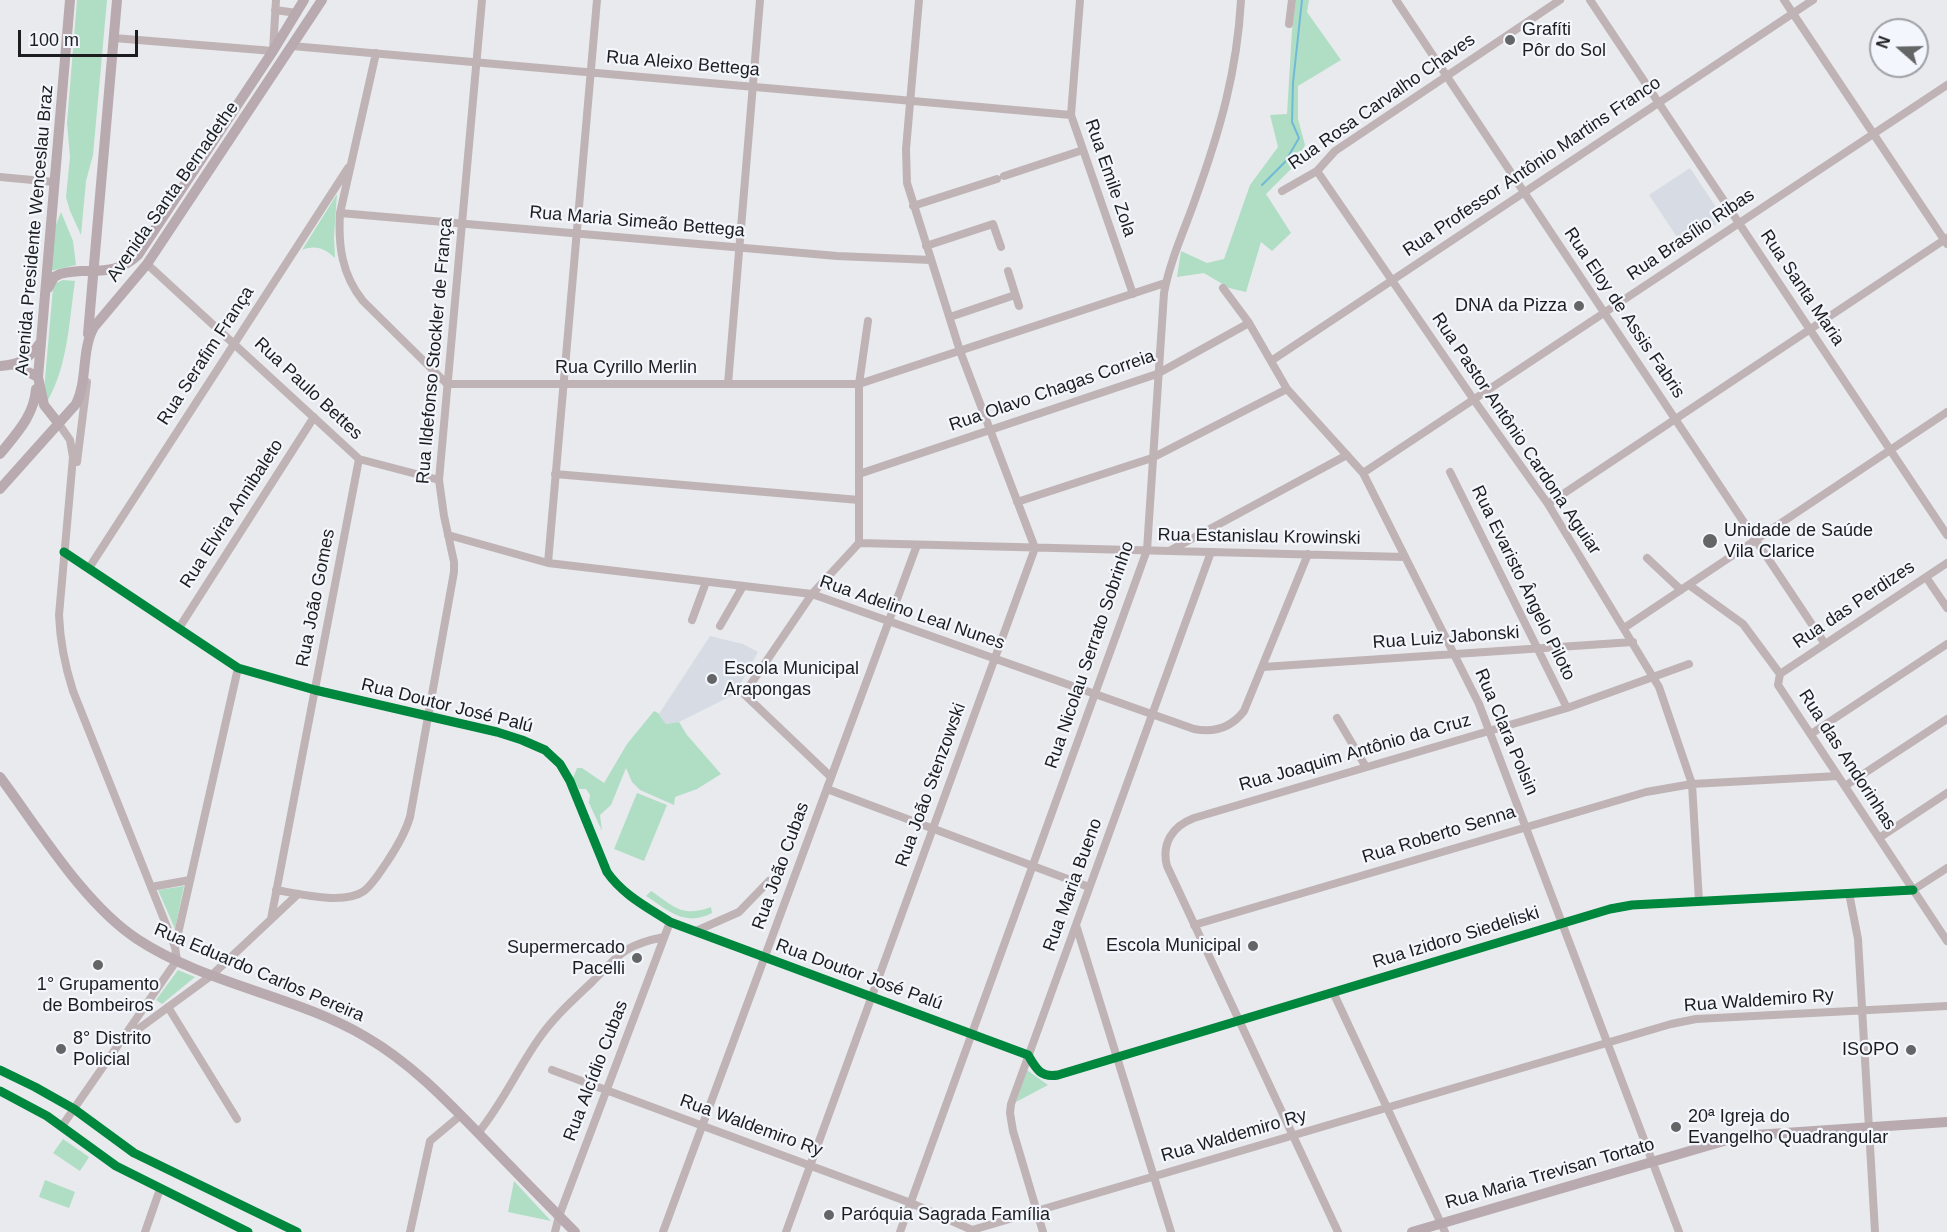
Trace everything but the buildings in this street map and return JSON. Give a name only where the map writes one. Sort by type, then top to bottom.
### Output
[{"type":"main road","name":"Avenida Presidente Wenceslau Braz","points":[[59,424],[44,405],[38,377],[70,0]]},
{"type":"main road","name":"Avenida Presidente Wenceslau Braz","points":[[88,337],[117,0]]},
{"type":"main road","name":"Avenida Santa Bernadethe","points":[[44,297],[54,277],[66,272],[94,272],[123,267],[138,255],[273,51],[304,0]]},
{"type":"main road","name":"Avenida Santa Bernadethe","points":[[0,489],[73,410],[79,398],[88,337],[98,321],[147,264],[322,0]]},
{"type":"main road","points":[[0,366],[25,361],[40,343]]},
{"type":"main road","points":[[0,454],[32,410],[38,377],[14,365]]},
{"type":"main road","name":"Rua Eduardo Carlos Pereira","points":[[0,777],[69,870],[110,916],[136,938],[177,960],[318,1014],[366,1037],[412,1070],[461,1115],[575,1232]]},
{"type":"main road","name":"Rua Maria Trevisan Tortato","points":[[1412,1232],[1443,1228],[1652,1161],[1741,1136],[1947,1122]]},
{"type":"street","points":[[114,38],[273,51],[276,0]]},
{"type":"street","name":"Rua Ildefonso Stockler de França","points":[[276,890],[346,898],[362,892],[373,881],[407,828],[454,572],[439,480],[482,0]]},
{"type":"street","points":[[548,563],[597,0]]},
{"type":"street","points":[[728,384],[760,0]]},
{"type":"street","points":[[919,0],[905,161],[907,183],[960,351],[1035,548]]},
{"type":"street","name":"Rua Emile Zola","points":[[1080,0],[1071,116],[1134,294]]},
{"type":"street","name":"Rua Nicolau Serrato Sobrinho","points":[[900,1232],[1147,550],[1161,315],[1166,283],[1170,266],[1206,169],[1228,97],[1238,46],[1241,0]]},
{"type":"street","points":[[1289,24],[1292,0]]},
{"type":"street","name":"Rua Eloy de Assis Fabris","points":[[1396,0],[1825,644]]},
{"type":"street","name":"Rua Rosa Carvalho Chaves","points":[[1282,191],[1317,171],[1335,151],[1560,0]]},
{"type":"street","name":"Rua Santa Maria","points":[[1590,0],[1947,535]]},
{"type":"street","points":[[1548,504],[1946,241],[1784,0]]},
{"type":"street","name":"Rua Professor Antônio Martins Franco","points":[[1271,361],[1813,0]]},
{"type":"street","points":[[275,10],[297,13]]},
{"type":"street","name":"Rua Aleixo Bettega","points":[[292,46],[1071,116]]},
{"type":"street","points":[[376,53],[340,213],[341,254],[346,274],[363,301],[447,384]]},
{"type":"street","name":"Rua Brasílio Ribas","points":[[1364,473],[1947,85]]},
{"type":"street","points":[[913,206],[1083,150]]},
{"type":"street","name":"Rua Serafim França","points":[[89,568],[351,162]]},
{"type":"street","name":"Rua Pastor Antônio Cardona Aguiar","points":[[1317,171],[1548,504],[1659,687],[1692,784],[1699,901]]},
{"type":"street","points":[[0,177],[54,182]]},
{"type":"street","name":"Rua Maria Simeão Bettega","points":[[340,213],[837,256],[930,260]]},
{"type":"street","points":[[926,246],[993,224],[1000,247]]},
{"type":"street","name":"Rua Paulo Bettes","points":[[147,264],[359,459],[439,480]]},
{"type":"street","points":[[1008,271],[1019,306]]},
{"type":"street","name":"Rua Cyrillo Merlin","points":[[447,384],[859,384],[1166,283]]},
{"type":"street","name":"Rua Clara Polsin","points":[[1223,288],[1249,323],[1287,389],[1364,473],[1491,730],[1679,1232]]},
{"type":"street","points":[[950,317],[1015,295]]},
{"type":"street","points":[[831,777],[744,694],[812,594],[859,543],[859,384],[868,321]]},
{"type":"street","name":"Rua Olavo Chagas Correia","points":[[859,474],[1157,374],[1249,323]]},
{"type":"street","name":"Avenida Presidente Wenceslau Braz","points":[[70,488],[78,453],[87,379],[88,337]]},
{"type":"street","points":[[1017,502],[1152,458],[1287,389]]},
{"type":"street","points":[[1624,628],[1947,412]]},
{"type":"street","name":"Rua Elvira Annibaleto","points":[[179,628],[314,417]]},
{"type":"street","name":"Avenida Presidente Wenceslau Braz","points":[[59,424],[70,440],[72,448],[60,599],[60,633],[68,675],[175,947],[177,960]]},
{"type":"street","points":[[1170,551],[1347,455]]},
{"type":"street","name":"Rua João Gomes","points":[[271,919],[359,459]]},
{"type":"street","name":"Rua Evaristo Ângelo Piloto","points":[[1450,472],[1567,708]]},
{"type":"street","points":[[555,474],[859,500]]},
{"type":"street","name":"Rua Adelino Leal Nunes","points":[[448,535],[548,563],[812,594],[1194,729],[1215,731],[1231,724],[1244,711],[1263,668]]},
{"type":"street","name":"Rua Estanislau Krowinski","points":[[859,543],[1405,557]]},
{"type":"street","name":"Rua João Cubas","points":[[663,1232],[917,545]]},
{"type":"street","name":"Rua João Stenzowski","points":[[786,1232],[1035,548]]},
{"type":"street","name":"Rua Doutor José Palú","points":[[64,552],[238,668],[315,690],[522,740],[553,756],[570,781],[600,857],[615,883],[630,897],[670,922],[1029,1055]]},
{"type":"street","name":"Rua Maria Bueno","points":[[1042,1232],[1013,1131],[1010,1113],[1013,1097],[1210,552]]},
{"type":"street","points":[[1263,668],[1308,554]]},
{"type":"street","name":"Rua das Andorinhas","points":[[1647,558],[1685,587],[1743,624],[1780,674],[1778,685],[1947,941]]},
{"type":"street","name":"Rua das Perdizes","points":[[1780,674],[1947,563]]},
{"type":"street","points":[[1926,577],[1947,608]]},
{"type":"street","points":[[692,620],[706,582]]},
{"type":"street","points":[[720,626],[743,586]]},
{"type":"street","name":"Rua Luiz Jabonski","points":[[1263,668],[1632,642]]},
{"type":"street","points":[[1811,734],[1947,644]]},
{"type":"street","name":"Rua Joaquim Antônio da Cruz","points":[[1194,925],[1167,866],[1165,849],[1171,835],[1181,824],[1194,818],[1567,708],[1689,664]]},
{"type":"street","points":[[175,947],[238,668]]},
{"type":"street","points":[[1337,718],[1366,767]]},
{"type":"street","points":[[1845,786],[1947,719]]},
{"type":"street","name":"Rua Roberto Senna","points":[[1194,925],[1646,792],[1692,784],[1838,776]]},
{"type":"street","points":[[827,789],[1089,887]]},
{"type":"street","points":[[1879,838],[1947,793]]},
{"type":"street","points":[[1913,890],[1947,868]]},
{"type":"street","points":[[151,887],[190,880]]},
{"type":"street","points":[[696,931],[739,912],[769,881]]},
{"type":"street","name":"Rua Izidoro Siedeliski","points":[[1029,1055],[1040,1073],[1051,1076],[1621,907],[1913,890]]},
{"type":"street","points":[[1849,893],[1857,931],[1875,1232]]},
{"type":"street","points":[[121,1042],[212,975],[298,894]]},
{"type":"street","name":"Rua Alcídio Cubas","points":[[555,1232],[559,1216],[670,922]]},
{"type":"street","points":[[1076,925],[1171,1232]]},
{"type":"street","points":[[1194,925],[1338,1232]]},
{"type":"street","points":[[478,1133],[497,1108],[540,1037],[558,1015],[627,948],[664,937]]},
{"type":"street","points":[[62,1126],[177,960]]},
{"type":"street","points":[[1333,992],[1443,1228]]},
{"type":"street","name":"Rua Waldemiro Ry","points":[[552,1070],[911,1203],[972,1231],[1608,1042],[1690,1020],[1947,1006]]},
{"type":"street","points":[[168,1007],[237,1119]]},
{"type":"street","points":[[0,1070],[74,1109],[134,1153],[297,1232]]},
{"type":"street","points":[[0,1091],[35,1108],[116,1166],[248,1232]]},
{"type":"street","points":[[410,1232],[430,1141],[461,1115]]},
{"type":"street","points":[[145,1232],[160,1189]]},
{"type":"shaded area","points":[[1690,168],[1724,219],[1683,246],[1649,195]]},
{"type":"shaded area","name":"Escola Municipal Arapongas","points":[[710,636],[743,644],[758,652],[735,694],[679,722],[666,724],[659,714]]},
{"type":"green space","points":[[77,0],[107,0],[93,155],[86,181],[81,235],[66,197],[70,157],[67,123]]},
{"type":"green space","points":[[1296,0],[1309,0],[1307,12],[1341,60],[1298,86],[1298,119],[1305,145],[1295,165],[1266,194],[1291,233],[1272,251],[1261,242],[1246,292],[1229,288],[1204,273],[1177,277],[1181,251],[1207,263],[1224,259],[1250,185],[1278,147],[1270,115],[1287,114]]},
{"type":"green space","points":[[337,194],[335,258],[320,248],[302,250]]},
{"type":"green space","points":[[61,212],[73,241],[76,265],[50,271],[53,232]]},
{"type":"green space","points":[[63,280],[75,281],[64,357],[48,400],[44,391],[53,288],[56,283]]},
{"type":"green space","points":[[654,711],[666,724],[679,722],[687,735],[721,774],[697,789],[675,797],[674,805],[640,790],[632,782],[626,768],[611,805],[600,815],[602,831],[589,803],[590,795],[586,789],[579,789],[573,778],[577,768],[582,768],[604,783],[627,744]]},
{"type":"green space","points":[[637,793],[667,805],[644,861],[614,849]]},
{"type":"green space","points":[[184,886],[175,929],[158,890]]},
{"type":"green space","points":[[651,891],[678,909],[692,911],[711,907],[712,913],[702,917],[685,918],[670,912],[646,896]]},
{"type":"green space","points":[[178,970],[195,977],[162,1004],[156,1000]]},
{"type":"green space","points":[[1027,1070],[1048,1085],[1016,1102]]},
{"type":"green space","points":[[63,1139],[89,1157],[80,1171],[53,1153]]},
{"type":"green space","points":[[45,1180],[75,1192],[69,1208],[39,1197]]},
{"type":"green space","points":[[514,1181],[551,1221],[508,1212]]},
{"type":"waterway","points":[[1262,185],[1285,162],[1299,138],[1292,122],[1293,83],[1302,0]]},
{"type":"cycle path","points":[[64,552],[238,668],[315,690],[497,732],[545,750],[560,764],[570,781],[607,872],[620,887],[644,906],[670,922],[1028,1055],[1043,1074],[1052,1076],[1610,909],[1632,905],[1913,890]]},
{"type":"cycle path","points":[[0,1070],[74,1109],[134,1153],[297,1232]]},
{"type":"cycle path","points":[[0,1091],[47,1116],[116,1166],[248,1232]]},
{"type":"place","name":"Grafíti Pôr do Sol","points":[[1510,40]]},
{"type":"place","name":"DNA da Pizza","points":[[1579,306]]},
{"type":"place","name":"Unidade de Saúde Vila Clarice","points":[[1710,541]]},
{"type":"place","name":"Escola Municipal Arapongas","points":[[712,679]]},
{"type":"place","name":"Escola Municipal","points":[[1253,946]]},
{"type":"place","name":"Supermercado Pacelli","points":[[637,958]]},
{"type":"place","name":"1° Grupamento de Bombeiros","points":[[98,965]]},
{"type":"place","name":"8° Distrito Policial","points":[[61,1049]]},
{"type":"place","name":"ISOPO","points":[[1911,1050]]},
{"type":"place","name":"20ª Igreja do Evangelho Quadrangular","points":[[1676,1127]]},
{"type":"place","name":"Paróquia Sagrada Família","points":[[829,1215]]}]
